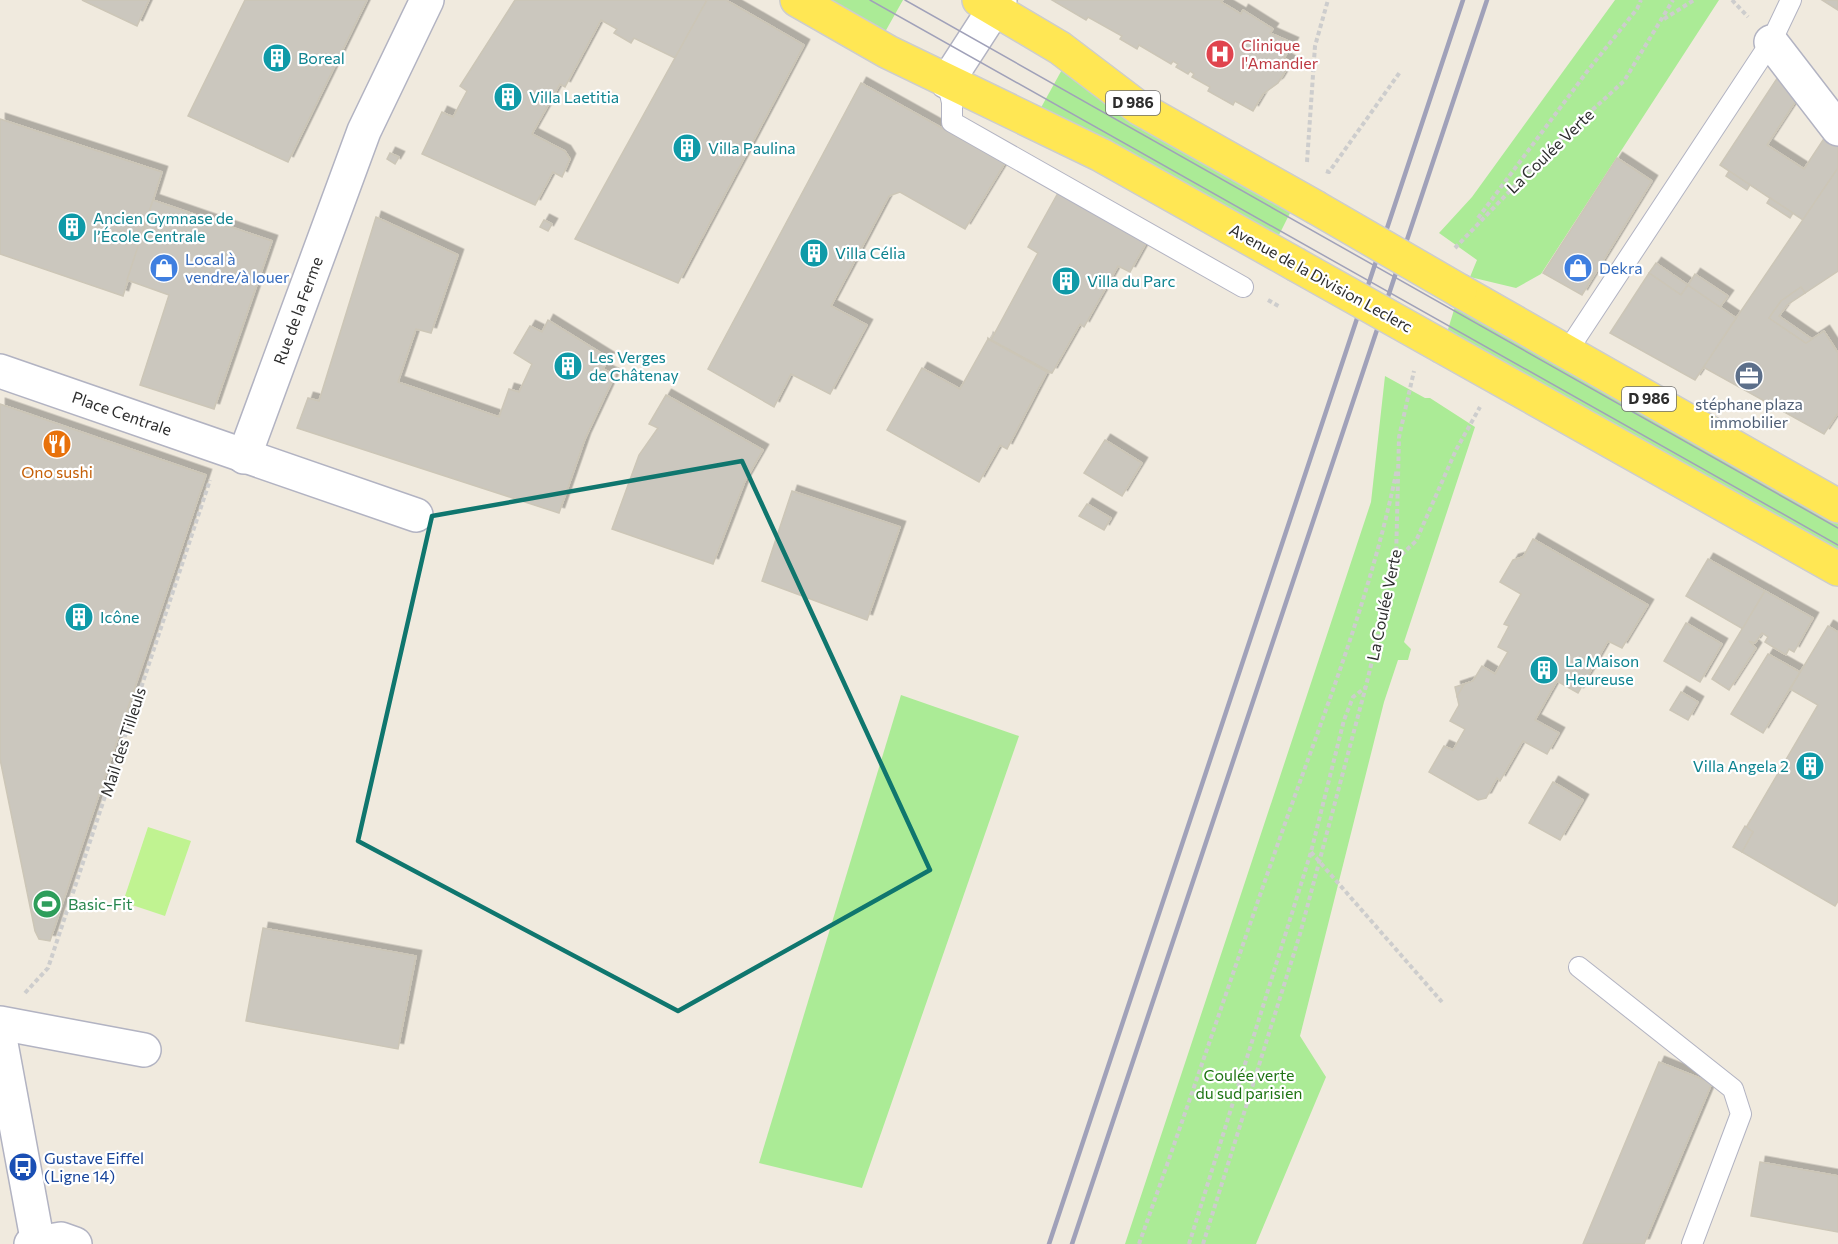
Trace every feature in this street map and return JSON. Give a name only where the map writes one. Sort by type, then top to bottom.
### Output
[{"type":"main road","name":"Avenue de la Division Leclerc","points":[[797,0],[947,82],[1101,155],[1838,569]]},
{"type":"main road","name":"D 986","points":[[991,3],[1060,48],[1139,108],[1838,506]]},
{"type":"street","name":"Rue de la Ferme","points":[[232,453],[364,131],[427,0]]},
{"type":"street","points":[[947,82],[991,3]]},
{"type":"street","points":[[1771,42],[1838,129]]},
{"type":"street","name":"Place Centrale","points":[[0,370],[232,453]]},
{"type":"street","points":[[232,453],[416,515]]},
{"type":"street","points":[[0,1023],[144,1050]]},
{"type":"street","points":[[0,1038],[36,1244],[61,1239],[75,1244]]},
{"type":"lane","points":[[1566,353],[1771,42],[1791,0]]},
{"type":"lane","points":[[947,82],[952,102],[952,123],[1243,287]]},
{"type":"lane","points":[[1580,967],[1733,1089],[1741,1114],[1692,1244]]},
{"type":"path","points":[[1305,167],[1315,46],[1328,0]]},
{"type":"path","points":[[1470,229],[1589,69],[1637,9],[1641,0]]},
{"type":"path","name":"La Coulée Verte","points":[[1448,255],[1470,229],[1553,146],[1624,81],[1673,0]]},
{"type":"path","points":[[1662,21],[1694,0]]},
{"type":"path","points":[[1329,172],[1400,72]]},
{"type":"path","name":"La Coulée Verte","points":[[1203,1244],[1300,934],[1366,686],[1396,560],[1398,437],[1416,365]]},
{"type":"path","points":[[1396,560],[1416,541],[1456,450],[1499,378]]},
{"type":"path","name":"Mail des Tilleuls","points":[[24,994],[48,968],[232,453]]},
{"type":"path","points":[[1139,1244],[1282,833],[1349,649],[1373,574],[1398,459]]},
{"type":"path","points":[[1189,1244],[1311,852],[1344,720],[1353,697],[1366,686]]},
{"type":"path","points":[[1311,852],[1442,1002]]},
{"type":"highlighted area","points":[[742,461],[930,870],[678,1011],[358,841],[432,516]]},
{"type":"green space","points":[[828,0],[903,0],[885,32]]},
{"type":"green space","points":[[1615,0],[1719,0],[1541,274],[1516,288],[1470,277],[1477,260],[1439,233],[1472,197]]},
{"type":"green space","points":[[1064,66],[1293,207],[1277,239],[1038,113]]},
{"type":"green space","points":[[1457,300],[1838,515],[1838,557],[1446,336]]},
{"type":"green space","name":"Coulée verte du sud parisien","points":[[1385,376],[1425,398],[1430,398],[1475,427],[1404,642],[1411,649],[1408,660],[1398,660],[1384,702],[1300,1036],[1326,1077],[1256,1244],[1125,1244],[1371,502]]},
{"type":"green space","points":[[901,695],[1019,736],[862,1188],[759,1163]]},
{"type":"green space","points":[[148,827],[191,841],[165,916],[123,902]]},
{"type":"building","points":[[82,0],[149,0],[137,26]]},
{"type":"building","name":"Boreal","points":[[245,0],[367,0],[288,162],[188,116]]},
{"type":"building","name":"Villa Laetitia","points":[[515,0],[707,0],[675,58],[634,38],[631,43],[614,33],[617,29],[601,20],[565,87],[560,84],[532,134],[565,151],[570,159],[562,177],[553,172],[535,205],[422,154],[442,112],[453,117],[467,91],[460,86]]},
{"type":"building","name":"Villa Paulina","points":[[707,0],[726,0],[804,45],[678,283],[575,239]]},
{"type":"building","name":"Clinique l'Amandier","points":[[1052,0],[1223,0],[1221,2],[1241,14],[1243,10],[1273,29],[1270,33],[1293,43],[1284,58],[1291,62],[1278,83],[1263,94],[1253,111],[1235,101],[1233,105],[1208,91],[1210,87],[1192,77],[1194,74],[1190,71],[1188,74],[1176,67],[1178,64],[1173,61],[1171,64],[1139,45],[1137,49],[1120,39],[1122,36],[1088,17],[1086,20]]},
{"type":"building","points":[[1822,0],[1838,0],[1838,10]]},
{"type":"building","points":[[1778,77],[1797,99],[1767,145],[1804,169],[1827,134],[1838,147],[1838,168],[1803,220],[1720,165]]},
{"type":"building","name":"Villa Célia","points":[[861,83],[1005,163],[965,229],[900,192],[889,196],[831,306],[867,325],[830,394],[791,374],[774,407],[708,369]]},
{"type":"building","name":"Ancien Gymnase de l’École Centrale","points":[[0,119],[162,172],[123,296],[0,254]]},
{"type":"building","points":[[390,153],[399,157],[395,164],[387,159]]},
{"type":"building","points":[[1617,158],[1652,181],[1582,295],[1543,273]]},
{"type":"building","points":[[1838,168],[1838,271],[1805,293],[1801,287],[1781,301],[1769,318],[1806,343],[1824,331],[1838,353],[1838,413],[1824,434],[1703,367]]},
{"type":"building","points":[[1729,171],[1750,185],[1747,190],[1726,176]]},
{"type":"building","name":"Villa du Parc","points":[[1058,193],[1146,243],[1130,272],[1118,266],[1084,327],[1080,324],[1052,373],[991,340],[1038,253],[1028,247]]},
{"type":"building","points":[[1770,198],[1793,213],[1790,218],[1767,203]]},
{"type":"building","points":[[153,200],[272,241],[214,409],[140,385],[169,295],[127,280]]},
{"type":"building","name":"Les Verges de Châtenay","points":[[376,217],[458,255],[431,333],[416,329],[398,382],[499,417],[509,389],[519,392],[532,364],[514,353],[530,326],[542,332],[548,320],[609,358],[603,369],[615,375],[585,439],[559,513],[297,428],[308,398],[319,401]]},
{"type":"building","points":[[544,220],[552,224],[548,231],[540,227]]},
{"type":"building","points":[[1656,263],[1688,285],[1681,295],[1649,273]]},
{"type":"building","points":[[1649,273],[1681,295],[1688,285],[1736,318],[1695,380],[1610,333]]},
{"type":"building","points":[[1695,274],[1728,296],[1720,307],[1688,285]]},
{"type":"building","points":[[1801,287],[1805,293],[1787,305],[1779,316],[1812,339],[1806,343],[1769,318],[1781,301]]},
{"type":"building","points":[[988,338],[1052,373],[1047,372]]},
{"type":"building","points":[[988,339],[1047,372],[1007,449],[1000,445],[979,482],[887,430],[922,368],[960,389]]},
{"type":"building","name":"Les Verges de Châtenay","points":[[666,395],[763,450],[745,481],[713,564],[612,529],[639,455],[658,428],[649,424]]},
{"type":"building","name":"Icône","points":[[0,404],[206,475],[50,941],[39,939],[35,931],[0,759]]},
{"type":"building","points":[[1105,440],[1142,463],[1122,496],[1084,473]]},
{"type":"building","points":[[792,491],[900,527],[867,620],[762,581]]},
{"type":"building","points":[[1087,504],[1111,518],[1104,530],[1079,516]]},
{"type":"building","name":"La Maison Heureuse","points":[[1533,539],[1648,605],[1622,648],[1608,641],[1578,693],[1557,681],[1535,720],[1559,733],[1547,754],[1523,741],[1500,781],[1497,778],[1486,798],[1478,800],[1429,772],[1444,746],[1453,750],[1465,729],[1450,721],[1459,705],[1457,696],[1464,684],[1473,681],[1482,666],[1495,674],[1508,652],[1498,647],[1509,626],[1504,624],[1521,594],[1500,582],[1513,560],[1523,557]]},
{"type":"building","points":[[1708,559],[1765,591],[1743,629],[1686,596]]},
{"type":"building","points":[[1765,591],[1813,618],[1794,652],[1789,649],[1786,655],[1765,642],[1768,637],[1762,633],[1755,643],[1749,641],[1756,648],[1729,690],[1712,679]]},
{"type":"building","points":[[1686,623],[1722,644],[1700,682],[1664,661]]},
{"type":"building","name":"Villa Angela 2","points":[[1828,626],[1838,632],[1838,901],[1835,906],[1742,852],[1753,832],[1746,828],[1818,705],[1790,689]]},
{"type":"building","points":[[1768,654],[1800,672],[1763,733],[1731,714]]},
{"type":"building","points":[[1464,684],[1457,696],[1455,687]]},
{"type":"building","points":[[1681,692],[1698,702],[1688,720],[1670,710]]},
{"type":"building","points":[[1553,782],[1583,800],[1560,840],[1529,823]]},
{"type":"building","points":[[1745,826],[1753,832],[1742,852],[1733,847]]},
{"type":"building","points":[[263,928],[416,956],[398,1049],[246,1021]]},
{"type":"building","points":[[1659,1062],[1712,1083],[1644,1244],[1583,1244]]},
{"type":"building","points":[[1760,1162],[1838,1176],[1838,1232],[1751,1216]]},
{"type":"tram line","points":[[870,0],[1838,545]]},
{"type":"tram line","points":[[905,0],[1838,528]]},
{"type":"railway","points":[[1049,1244],[1463,0]]},
{"type":"railway","points":[[1072,1244],[1487,0]]},
{"type":"place","name":"Clinique l'Amandier","points":[[1220,54]]},
{"type":"place","name":"Boreal","points":[[277,58]]},
{"type":"place","name":"Villa Laetitia","points":[[508,97]]},
{"type":"place","name":"Villa Paulina","points":[[687,148]]},
{"type":"place","name":"Ancien Gymnase de l’École Centrale","points":[[72,227]]},
{"type":"place","name":"Villa Célia","points":[[814,253]]},
{"type":"place","name":"Local à vendre/à louer","points":[[164,268]]},
{"type":"place","name":"Dekra","points":[[1578,268]]},
{"type":"place","name":"Villa du Parc","points":[[1066,281]]},
{"type":"place","name":"Les Verges de Châtenay","points":[[568,366]]},
{"type":"place","name":"stéphane plaza immobilier","points":[[1749,376]]},
{"type":"place","name":"Ono sushi","points":[[57,444]]},
{"type":"place","name":"Icône","points":[[79,617]]},
{"type":"place","name":"La Maison Heureuse","points":[[1544,670]]},
{"type":"place","name":"Villa Angela 2","points":[[1810,766]]},
{"type":"place","name":"Basic-Fit","points":[[47,904]]},
{"type":"place","name":"Gustave Eiffel (Ligne 14)","points":[[23,1167]]}]
